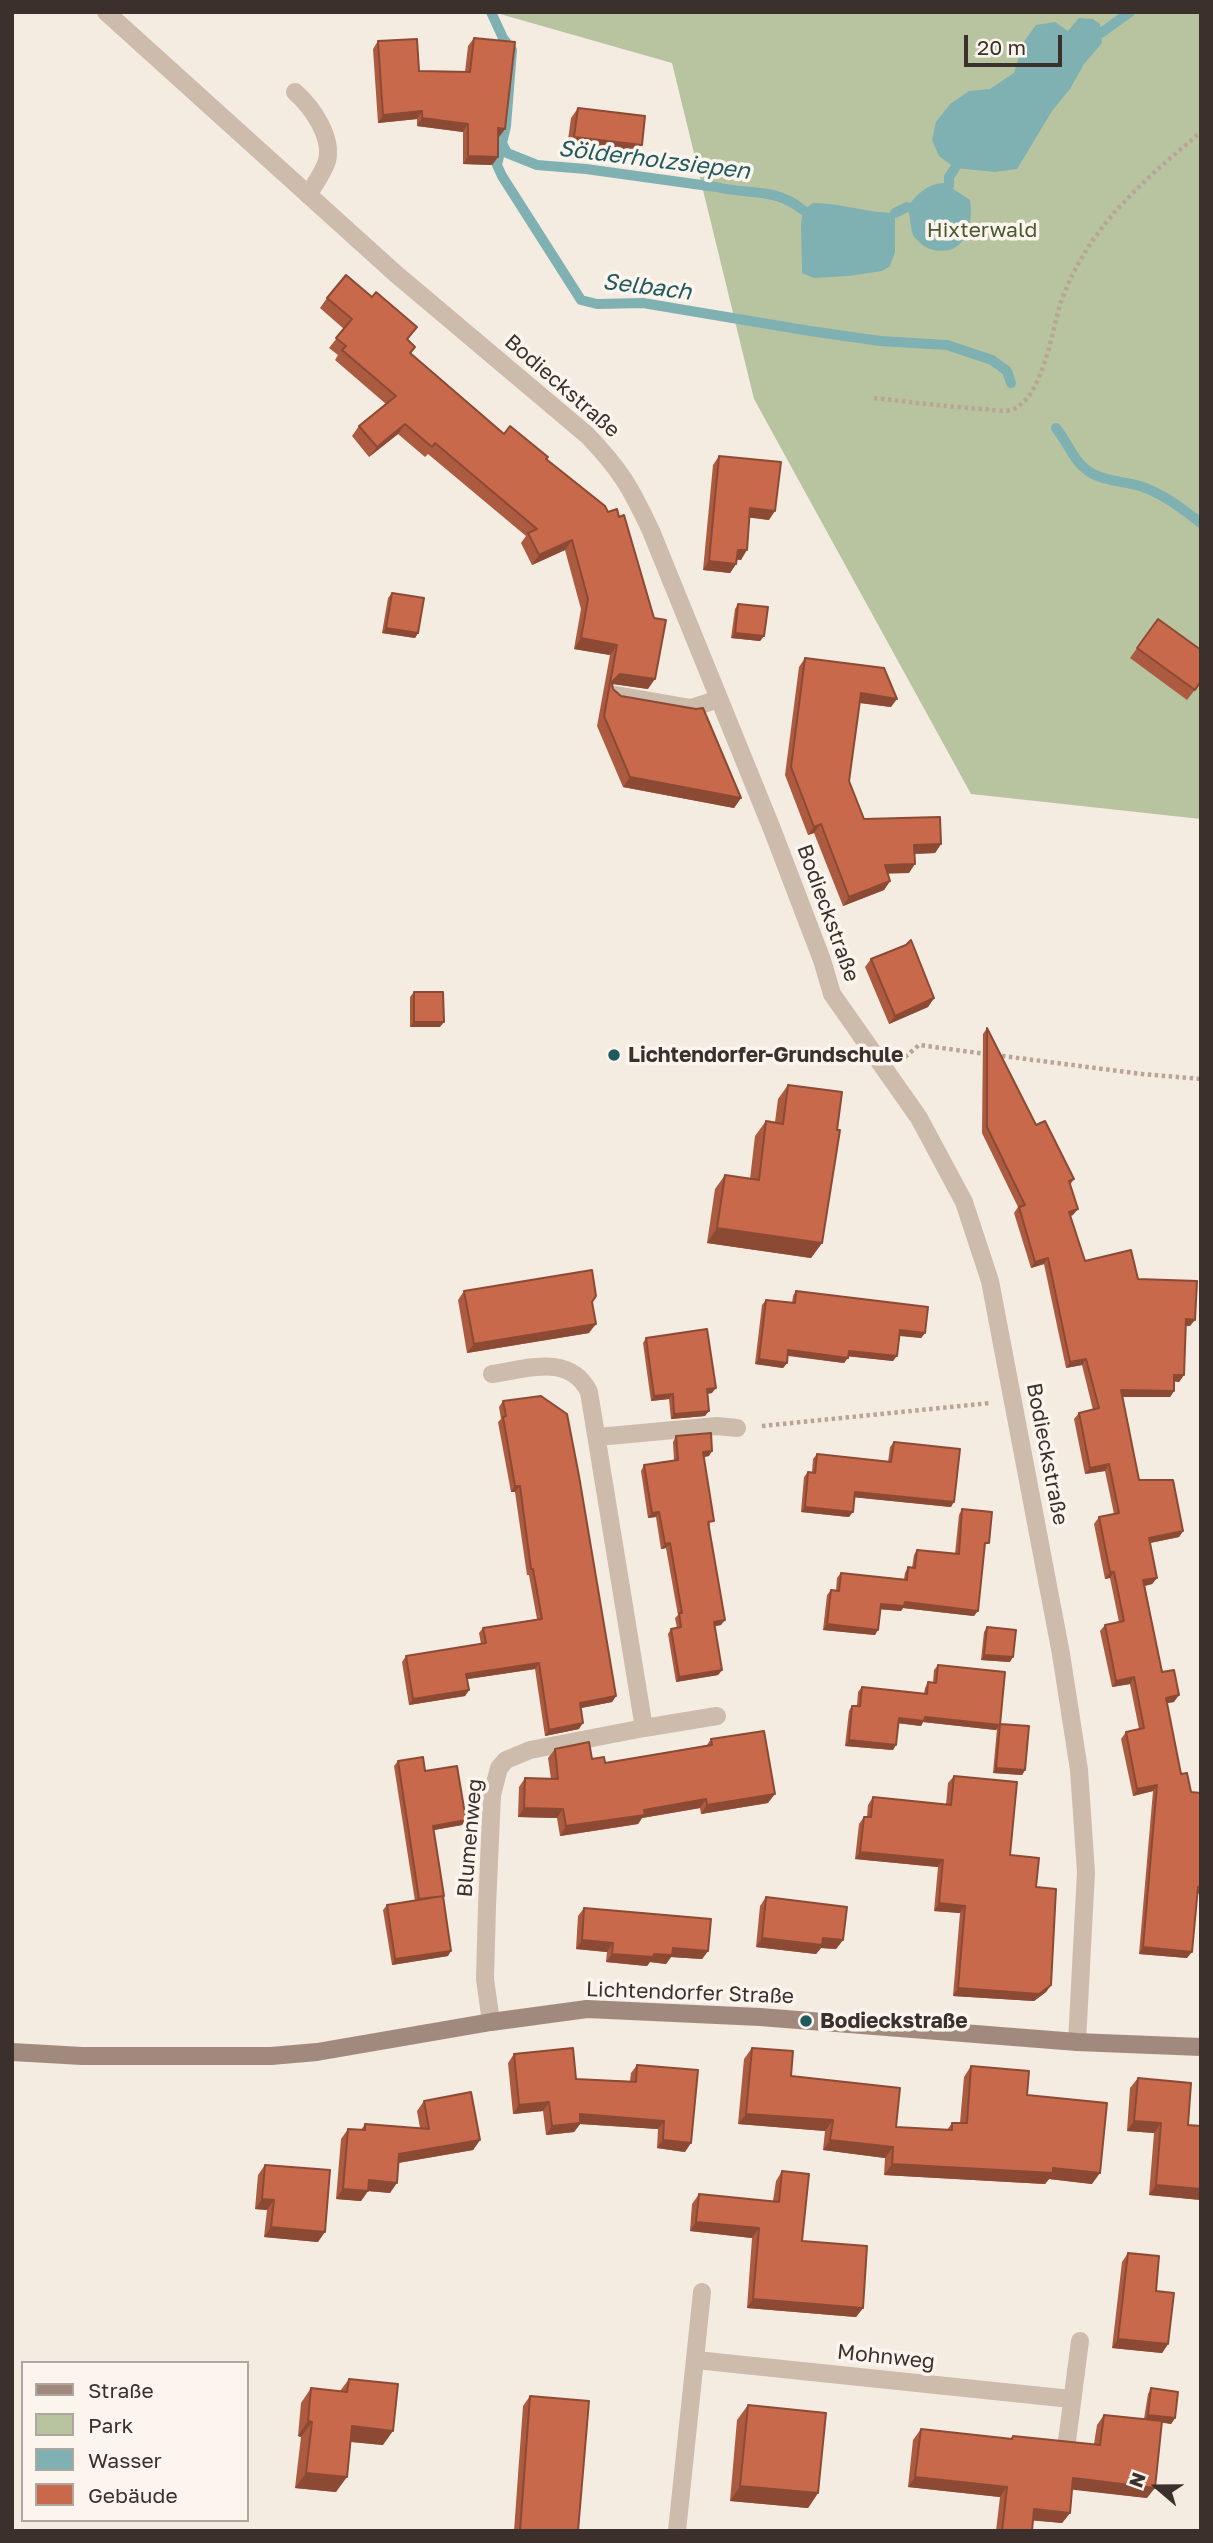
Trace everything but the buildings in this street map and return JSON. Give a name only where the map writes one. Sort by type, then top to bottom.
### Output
[{"type":"main road","name":"Lichtendorfer Straße","points":[[12,2052],[82,2056],[271,2056],[317,2052],[491,2022],[587,2010],[760,2017],[1077,2042],[1201,2047]]},
{"type":"street","name":"Bodieckstraße","points":[[106,12],[396,274],[587,435],[616,465],[632,488],[772,829],[822,960],[832,994],[919,1118],[964,1202],[990,1281],[1061,1654],[1082,1795],[1086,1872],[1077,2042]]},
{"type":"street","points":[[295,92],[310,106],[319,121],[327,146],[324,167],[308,195]]},
{"type":"street","points":[[616,695],[691,708],[719,699]]},
{"type":"street","points":[[492,1374],[548,1366],[575,1372],[589,1392],[644,1728]]},
{"type":"street","points":[[598,1437],[718,1426],[737,1428]]},
{"type":"street","name":"Blumenweg","points":[[491,2022],[485,1979],[487,1906],[492,1794],[499,1768],[506,1760],[530,1750],[717,1716]]},
{"type":"street","points":[[677,2531],[702,2292]]},
{"type":"street","points":[[1067,2441],[1080,2341]]},
{"type":"street","name":"Mohnweg","points":[[696,2360],[1072,2399]]},
{"type":"path","points":[[874,398],[1010,411],[1022,405],[1037,383],[1060,304],[1076,265],[1107,218],[1145,180],[1201,132]]},
{"type":"path","points":[[886,1073],[919,1045],[1201,1079]]},
{"type":"path","points":[[737,1428],[1014,1401]]},
{"type":"green space","name":"Hixterwald","points":[[493,12],[1201,12],[1201,819],[971,794],[754,399],[672,63]]},
{"type":"water","points":[[1079,18],[1093,19],[1100,24],[1102,43],[1052,111],[1017,169],[995,172],[955,168],[939,156],[932,140],[936,122],[950,104],[969,91],[990,89],[1014,73],[1023,43],[1036,25],[1055,22],[1068,31]]},
{"type":"water","points":[[944,183],[970,200],[971,210],[964,238],[959,245],[942,251],[928,248],[914,237],[907,207],[927,188]]},
{"type":"water","points":[[813,203],[895,213],[895,252],[890,266],[882,271],[848,276],[814,278],[802,273],[803,210]]},
{"type":"waterway","name":"Selbach","points":[[491,12],[512,50],[506,126],[497,165],[581,300],[597,304],[643,303],[880,341],[947,345],[992,360],[1007,371],[1011,383]]},
{"type":"waterway","name":"Sölderholzsiepen","points":[[1101,33],[1130,12]]},
{"type":"waterway","name":"Sölderholzsiepen","points":[[503,145],[507,153],[537,165],[586,169],[761,193],[782,198],[803,210]]},
{"type":"waterway","name":"Sölderholzsiepen","points":[[949,186],[949,177],[955,168]]},
{"type":"waterway","name":"Sölderholzsiepen","points":[[895,213],[907,207]]},
{"type":"waterway","name":"Selbach","points":[[1056,428],[1086,470],[1157,493],[1201,523]]},
{"type":"place","name":"Lichtendorfer-Grundschule","points":[[614,1055]]},
{"type":"place","name":"Bodieckstraße","points":[[806,2021]]}]
